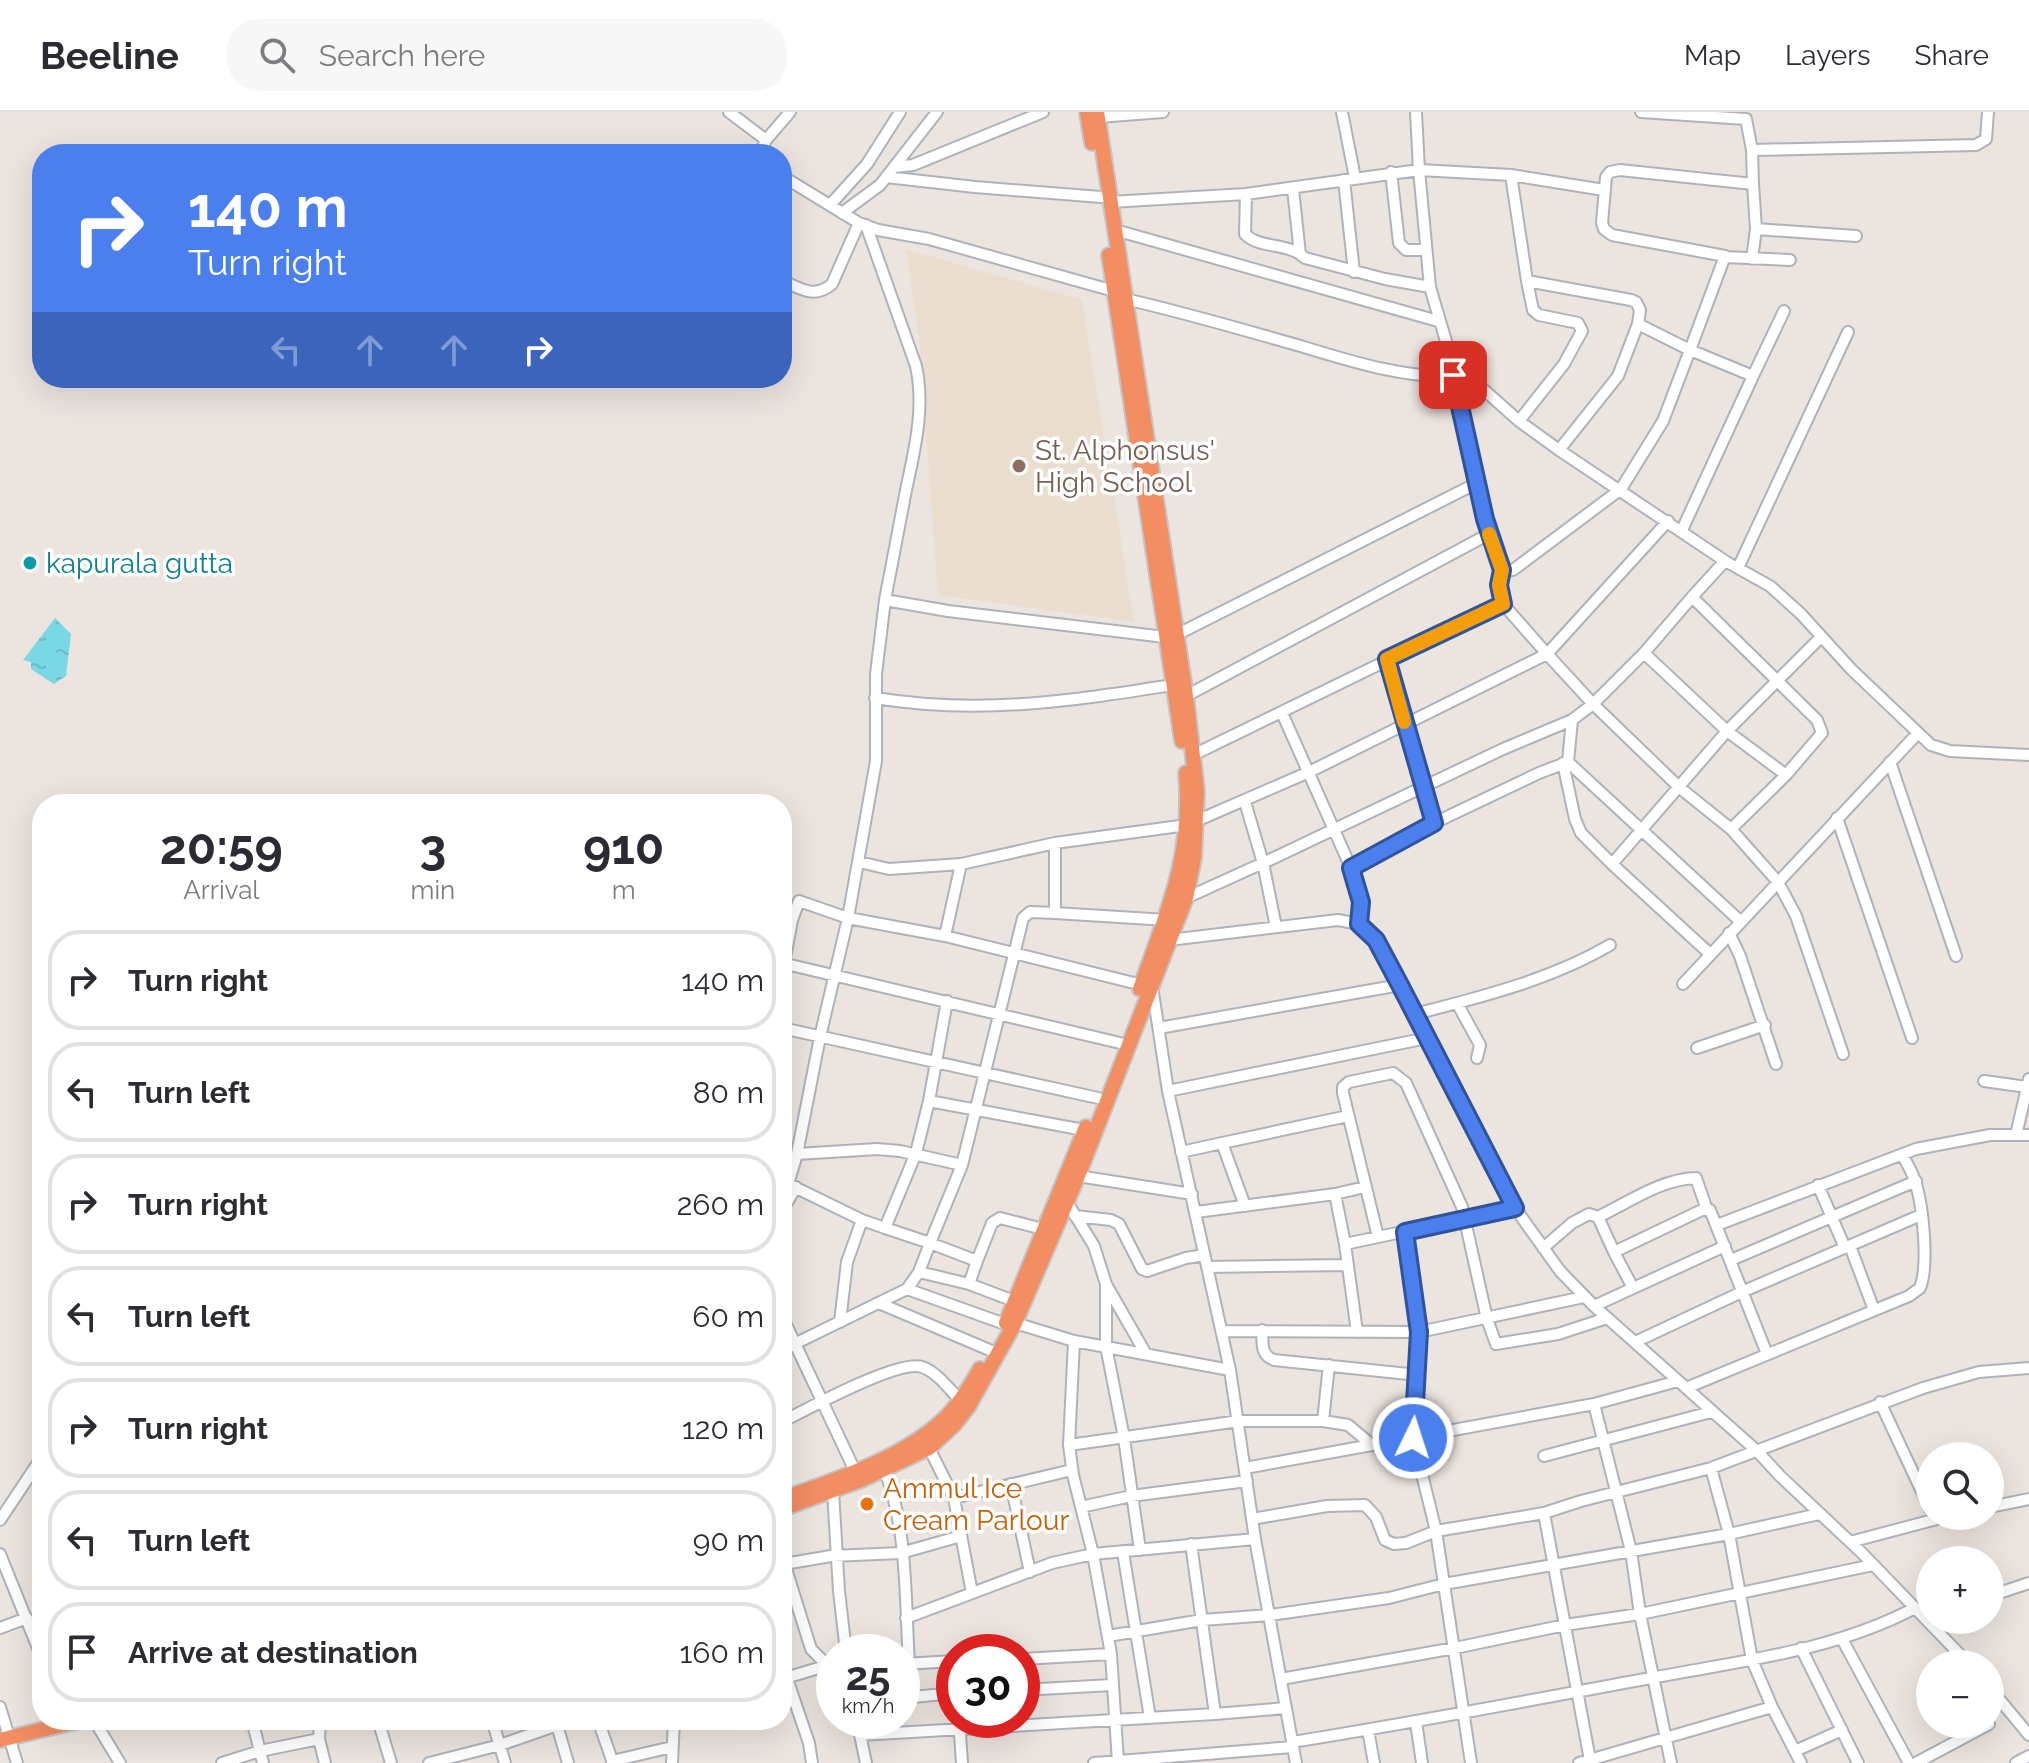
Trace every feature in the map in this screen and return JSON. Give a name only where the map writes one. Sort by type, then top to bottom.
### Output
[{"type":"highway","points":[[792,1495],[855,1471],[922,1436],[947,1416],[960,1400],[1010,1324],[1014,1301],[1043,1229],[1120,1043],[1186,898],[1194,858],[1184,753],[1173,685],[1170,636],[1094,114]]},
{"type":"highway","points":[[1106,199],[1115,230],[1120,295]]},
{"type":"highway","points":[[792,1505],[833,1491],[929,1448],[954,1425],[968,1407],[1067,1202],[1147,985],[1192,823],[1197,791],[1193,755],[1186,696],[1170,636]]},
{"type":"highway","points":[[5,1738],[37,1730]]},
{"type":"street","points":[[729,112],[766,140]]},
{"type":"street","points":[[764,144],[790,112]]},
{"type":"street","points":[[830,205],[867,164],[900,112]]},
{"type":"street","points":[[842,213],[880,185],[937,112]]},
{"type":"street","points":[[894,167],[913,165],[1043,112]]},
{"type":"street","points":[[1094,114],[1163,112]]},
{"type":"street","points":[[1342,112],[1350,179],[1354,272]]},
{"type":"street","points":[[1416,112],[1430,287],[1448,348],[1465,373],[1519,421],[1559,450],[1725,561],[1770,586],[1931,745],[1950,751],[2029,755]]},
{"type":"street","points":[[1641,112],[1746,116],[1752,150],[1756,229],[1752,259]]},
{"type":"street","points":[[1752,150],[1976,145],[1986,139],[1988,112]]},
{"type":"street","points":[[886,177],[1106,199],[1246,194],[1419,170],[1511,175],[1604,190]]},
{"type":"street","points":[[1753,184],[1615,170],[1606,177],[1602,223],[1612,235],[1725,257],[1790,260]]},
{"type":"street","points":[[1391,172],[1399,243],[1406,250],[1426,250]]},
{"type":"street","points":[[1511,175],[1533,310],[1539,315],[1578,323],[1582,331],[1564,364],[1519,421]]},
{"type":"street","points":[[792,182],[842,213],[878,230],[929,239],[1362,364],[1411,373],[1465,373]]},
{"type":"street","points":[[1293,189],[1300,254]]},
{"type":"street","points":[[1246,194],[1245,234],[1250,239],[1292,249],[1309,260],[1430,287]]},
{"type":"street","points":[[792,285],[818,293],[832,284],[862,224]]},
{"type":"street","points":[[792,1173],[848,918],[876,761],[877,646],[921,404],[916,366],[862,224]]},
{"type":"street","points":[[1756,229],[1856,236]]},
{"type":"street","points":[[1115,230],[1438,321]]},
{"type":"street","points":[[1502,570],[1507,572],[1519,566],[1621,489],[1663,421],[1725,257]]},
{"type":"street","points":[[1527,281],[1636,302],[1640,310],[1638,324],[1618,376],[1559,450]]},
{"type":"street","points":[[1682,530],[1784,311]]},
{"type":"street","points":[[1638,324],[1753,376]]},
{"type":"street","points":[[1738,568],[1848,332]]},
{"type":"street","points":[[1453,375],[1489,534],[1502,570],[1499,585],[1503,604],[1593,704],[1680,788],[1731,829],[1778,882],[1796,916],[1843,1054]]},
{"type":"street","points":[[885,600],[948,611],[1170,636],[1479,482]]},
{"type":"street","points":[[859,862],[889,869],[961,864],[1055,843],[1192,823],[1245,802],[1547,654],[1668,521]]},
{"type":"street","points":[[1186,696],[1489,534]]},
{"type":"street","points":[[1186,898],[1572,720],[1593,704],[1644,653],[1725,561]]},
{"type":"street","points":[[1692,597],[1817,720],[1822,733],[1786,775],[1731,829]]},
{"type":"street","points":[[1193,755],[1503,604]]},
{"type":"street","points":[[1612,864],[1727,731],[1821,637]]},
{"type":"street","points":[[1644,653],[1727,731],[1786,775]]},
{"type":"street","points":[[1387,659],[1434,823]]},
{"type":"street","points":[[875,698],[928,706],[978,708],[1056,703],[1173,685]]},
{"type":"street","points":[[1282,713],[1351,868],[1361,902],[1359,924]]},
{"type":"street","points":[[1572,720],[1566,763],[1575,819],[1588,841],[1710,954]]},
{"type":"street","points":[[1683,984],[1918,733]]},
{"type":"street","points":[[1890,762],[1956,956]]},
{"type":"street","points":[[1351,868],[1434,823],[1566,763]]},
{"type":"street","points":[[1566,763],[1740,921]]},
{"type":"street","points":[[1245,802],[1263,863],[1276,927]]},
{"type":"street","points":[[1837,818],[1912,1038]]},
{"type":"street","points":[[1055,843],[1055,913]]},
{"type":"street","points":[[945,936],[961,864]]},
{"type":"street","points":[[792,920],[799,901],[848,918],[945,936],[1147,985],[1159,1028],[1168,1091],[1230,1370],[1255,1539],[1296,1763]]},
{"type":"street","points":[[792,1346],[907,1289],[919,1272],[962,1165],[998,1012],[1026,914],[1167,920]]},
{"type":"street","points":[[1094,1763],[1292,1744],[1752,1660],[1842,1639],[1915,1608],[1757,1451],[1584,1297],[1543,1248],[1515,1208],[1376,940],[1359,924],[1338,920],[1169,940]]},
{"type":"street","points":[[1729,933],[1765,1025],[1776,1064]]},
{"type":"street","points":[[1415,1014],[1545,975],[1584,960],[1610,945]]},
{"type":"street","points":[[792,965],[1120,1043]]},
{"type":"street","points":[[1159,1028],[1400,985]]},
{"type":"street","points":[[885,1228],[916,1153],[947,1001]]},
{"type":"street","points":[[1457,1003],[1480,1045],[1477,1058]]},
{"type":"street","points":[[1697,1048],[1765,1025]]},
{"type":"street","points":[[792,1030],[1098,1098]]},
{"type":"street","points":[[1168,1091],[1427,1038]]},
{"type":"street","points":[[1378,1237],[1343,1093],[1346,1083],[1393,1073],[1406,1083],[1466,1219],[1494,1341],[1499,1345],[1558,1334],[1607,1318]]},
{"type":"street","points":[[1984,1081],[2028,1083],[2016,1135]]},
{"type":"street","points":[[929,1101],[1084,1130]]},
{"type":"street","points":[[1181,1152],[1348,1116]]},
{"type":"street","points":[[1717,1225],[1902,1154],[1965,1139],[2029,1135]]},
{"type":"street","points":[[1222,1143],[1245,1206]]},
{"type":"street","points":[[797,1154],[877,1149],[916,1153],[962,1165]]},
{"type":"street","points":[[1245,1468],[1594,1404],[1682,1384],[1767,1354],[1909,1296],[1920,1288],[1924,1270],[1916,1181],[1902,1154]]},
{"type":"street","points":[[1078,1176],[1192,1194]]},
{"type":"street","points":[[1543,1248],[1583,1216],[1598,1217],[1660,1186],[1696,1178],[1707,1210],[1713,1213],[1767,1354]]},
{"type":"street","points":[[1731,1260],[1916,1181]]},
{"type":"street","points":[[792,1185],[862,1220],[977,1261]]},
{"type":"street","points":[[1818,1185],[1874,1310]]},
{"type":"street","points":[[1196,1212],[1335,1194],[1365,1187]]},
{"type":"street","points":[[1335,1194],[1357,1332]]},
{"type":"street","points":[[1067,1202],[1094,1246],[1106,1284],[1146,1354]]},
{"type":"street","points":[[1345,1244],[1515,1208]]},
{"type":"street","points":[[1614,1252],[1707,1210]]},
{"type":"street","points":[[1635,1342],[1921,1215]]},
{"type":"street","points":[[1075,1216],[1111,1220],[1119,1224],[1142,1269],[1147,1271],[1204,1255]]},
{"type":"street","points":[[1598,1217],[1633,1288]]},
{"type":"street","points":[[969,1284],[992,1223],[1000,1218],[1043,1229]]},
{"type":"street","points":[[840,1322],[847,1262],[862,1220]]},
{"type":"street","points":[[1405,1232],[1419,1332],[1413,1438],[1436,1531],[1471,1763]]},
{"type":"street","points":[[1594,1306],[1725,1246]]},
{"type":"street","points":[[1207,1267],[1348,1265]]},
{"type":"street","points":[[919,1272],[969,1284],[1014,1301]]},
{"type":"street","points":[[1106,1284],[1106,1346],[1124,1438],[1140,1550]]},
{"type":"street","points":[[907,1289],[1010,1324],[1074,1341],[1230,1370]]},
{"type":"street","points":[[1222,1331],[1419,1332],[1584,1297]]},
{"type":"street","points":[[881,1304],[992,1351]]},
{"type":"street","points":[[1262,1330],[1263,1351],[1268,1358],[1418,1375]]},
{"type":"street","points":[[792,1336],[855,1471]]},
{"type":"street","points":[[1074,1341],[1069,1445],[1111,1654],[1118,1762]]},
{"type":"street","points":[[792,1417],[899,1368],[913,1365],[931,1371],[960,1400]]},
{"type":"street","points":[[1323,1421],[1329,1365]]},
{"type":"street","points":[[1252,1519],[1327,1506],[1365,1505],[1376,1517],[1389,1544],[1406,1543],[1436,1531],[1544,1513],[1711,1468],[1880,1402],[1979,1372],[2029,1368]]},
{"type":"street","points":[[1880,1402],[1916,1479]]},
{"type":"street","points":[[1594,1404],[1631,1551],[1640,1614],[1671,1763]]},
{"type":"street","points":[[1544,1456],[1711,1412]]},
{"type":"street","points":[[1069,1445],[1239,1421],[1323,1421],[1348,1425],[1372,1445]]},
{"type":"street","points":[[929,1448],[954,1498],[972,1593]]},
{"type":"street","points":[[1711,1468],[1729,1534],[1752,1660],[1801,1763]]},
{"type":"street","points":[[884,1469],[895,1497],[906,1634]]},
{"type":"street","points":[[954,1498],[1072,1470]]},
{"type":"street","points":[[0,1520],[32,1473]]},
{"type":"street","points":[[1081,1507],[1131,1496],[1247,1481]]},
{"type":"street","points":[[1011,1484],[1030,1572]]},
{"type":"street","points":[[833,1491],[844,1634]]},
{"type":"street","points":[[2004,1504],[2029,1499]]},
{"type":"street","points":[[1544,1513],[1578,1692],[1584,1761],[1772,1707]]},
{"type":"street","points":[[1108,1636],[1202,1620],[1270,1615],[1389,1598],[1444,1584],[1729,1534],[1819,1514]]},
{"type":"street","points":[[1850,1542],[1916,1521]]},
{"type":"street","points":[[792,1559],[901,1553],[961,1536]]},
{"type":"street","points":[[906,1618],[1052,1563],[1093,1554],[1255,1539]]},
{"type":"street","points":[[1191,1544],[1215,1714]]},
{"type":"street","points":[[1123,1552],[1150,1718]]},
{"type":"street","points":[[0,1554],[32,1630]]},
{"type":"street","points":[[1281,1679],[1565,1625],[1640,1614],[1873,1565]]},
{"type":"street","points":[[2004,1591],[2029,1583]]},
{"type":"street","points":[[792,1589],[811,1649],[816,1654]]},
{"type":"street","points":[[0,1628],[27,1618]]},
{"type":"street","points":[[1943,1634],[1957,1650]]},
{"type":"street","points":[[1842,1639],[1909,1763]]},
{"type":"street","points":[[1801,1648],[1858,1763]]},
{"type":"street","points":[[1040,1658],[1111,1654]]},
{"type":"street","points":[[792,1676],[816,1669]]},
{"type":"street","points":[[1040,1689],[1112,1685]]},
{"type":"street","points":[[792,1699],[809,1743],[812,1763]]},
{"type":"street","points":[[2004,1706],[2029,1735]]},
{"type":"street","points":[[0,1707],[5,1738],[17,1763]]},
{"type":"street","points":[[1040,1722],[1286,1708]]},
{"type":"street","points":[[2004,1716],[2010,1713]]},
{"type":"street","points":[[1416,1722],[1422,1763]]},
{"type":"street","points":[[100,1730],[120,1763]]},
{"type":"street","points":[[255,1730],[263,1763]]},
{"type":"street","points":[[319,1730],[325,1763]]},
{"type":"street","points":[[383,1730],[391,1763]]},
{"type":"street","points":[[495,1730],[505,1763]]},
{"type":"street","points":[[432,1763],[543,1730]]},
{"type":"street","points":[[558,1730],[568,1763]]},
{"type":"street","points":[[601,1730],[612,1762],[672,1747]]},
{"type":"street","points":[[672,1763],[673,1730]]},
{"type":"street","points":[[1368,1730],[1374,1763]]},
{"type":"street","points":[[1795,1751],[1842,1730]]},
{"type":"street","points":[[861,1738],[866,1763]]},
{"type":"street","points":[[960,1738],[962,1763]]},
{"type":"street","points":[[1916,1763],[1963,1738]]},
{"type":"street","points":[[222,1763],[260,1751],[319,1739]]},
{"type":"street","points":[[2016,1763],[2029,1756]]},
{"type":"shaded area","name":"St. Alphonsus' High School","points":[[906,249],[1082,300],[1134,622],[938,595],[919,336]]},
{"type":"water","points":[[55,618],[71,634],[66,676],[54,684],[31,669],[31,662],[23,660]]},
{"type":"slow traffic","points":[[1404,722],[1387,659],[1503,604],[1499,585],[1502,570],[1489,534]]},
{"type":"place","name":"St. Alphonsus' High School","points":[[1019,466]]},
{"type":"place","name":"kapurala gutta","points":[[30,563]]},
{"type":"place","name":"Ammul Ice Cream Parlour","points":[[867,1504]]},
{"type":"route","points":[[1413,1438],[1419,1332],[1405,1232],[1515,1208],[1376,940],[1359,924],[1361,902],[1351,868],[1434,823],[1387,659],[1503,604],[1499,585],[1502,570],[1485,519],[1453,375]]}]
